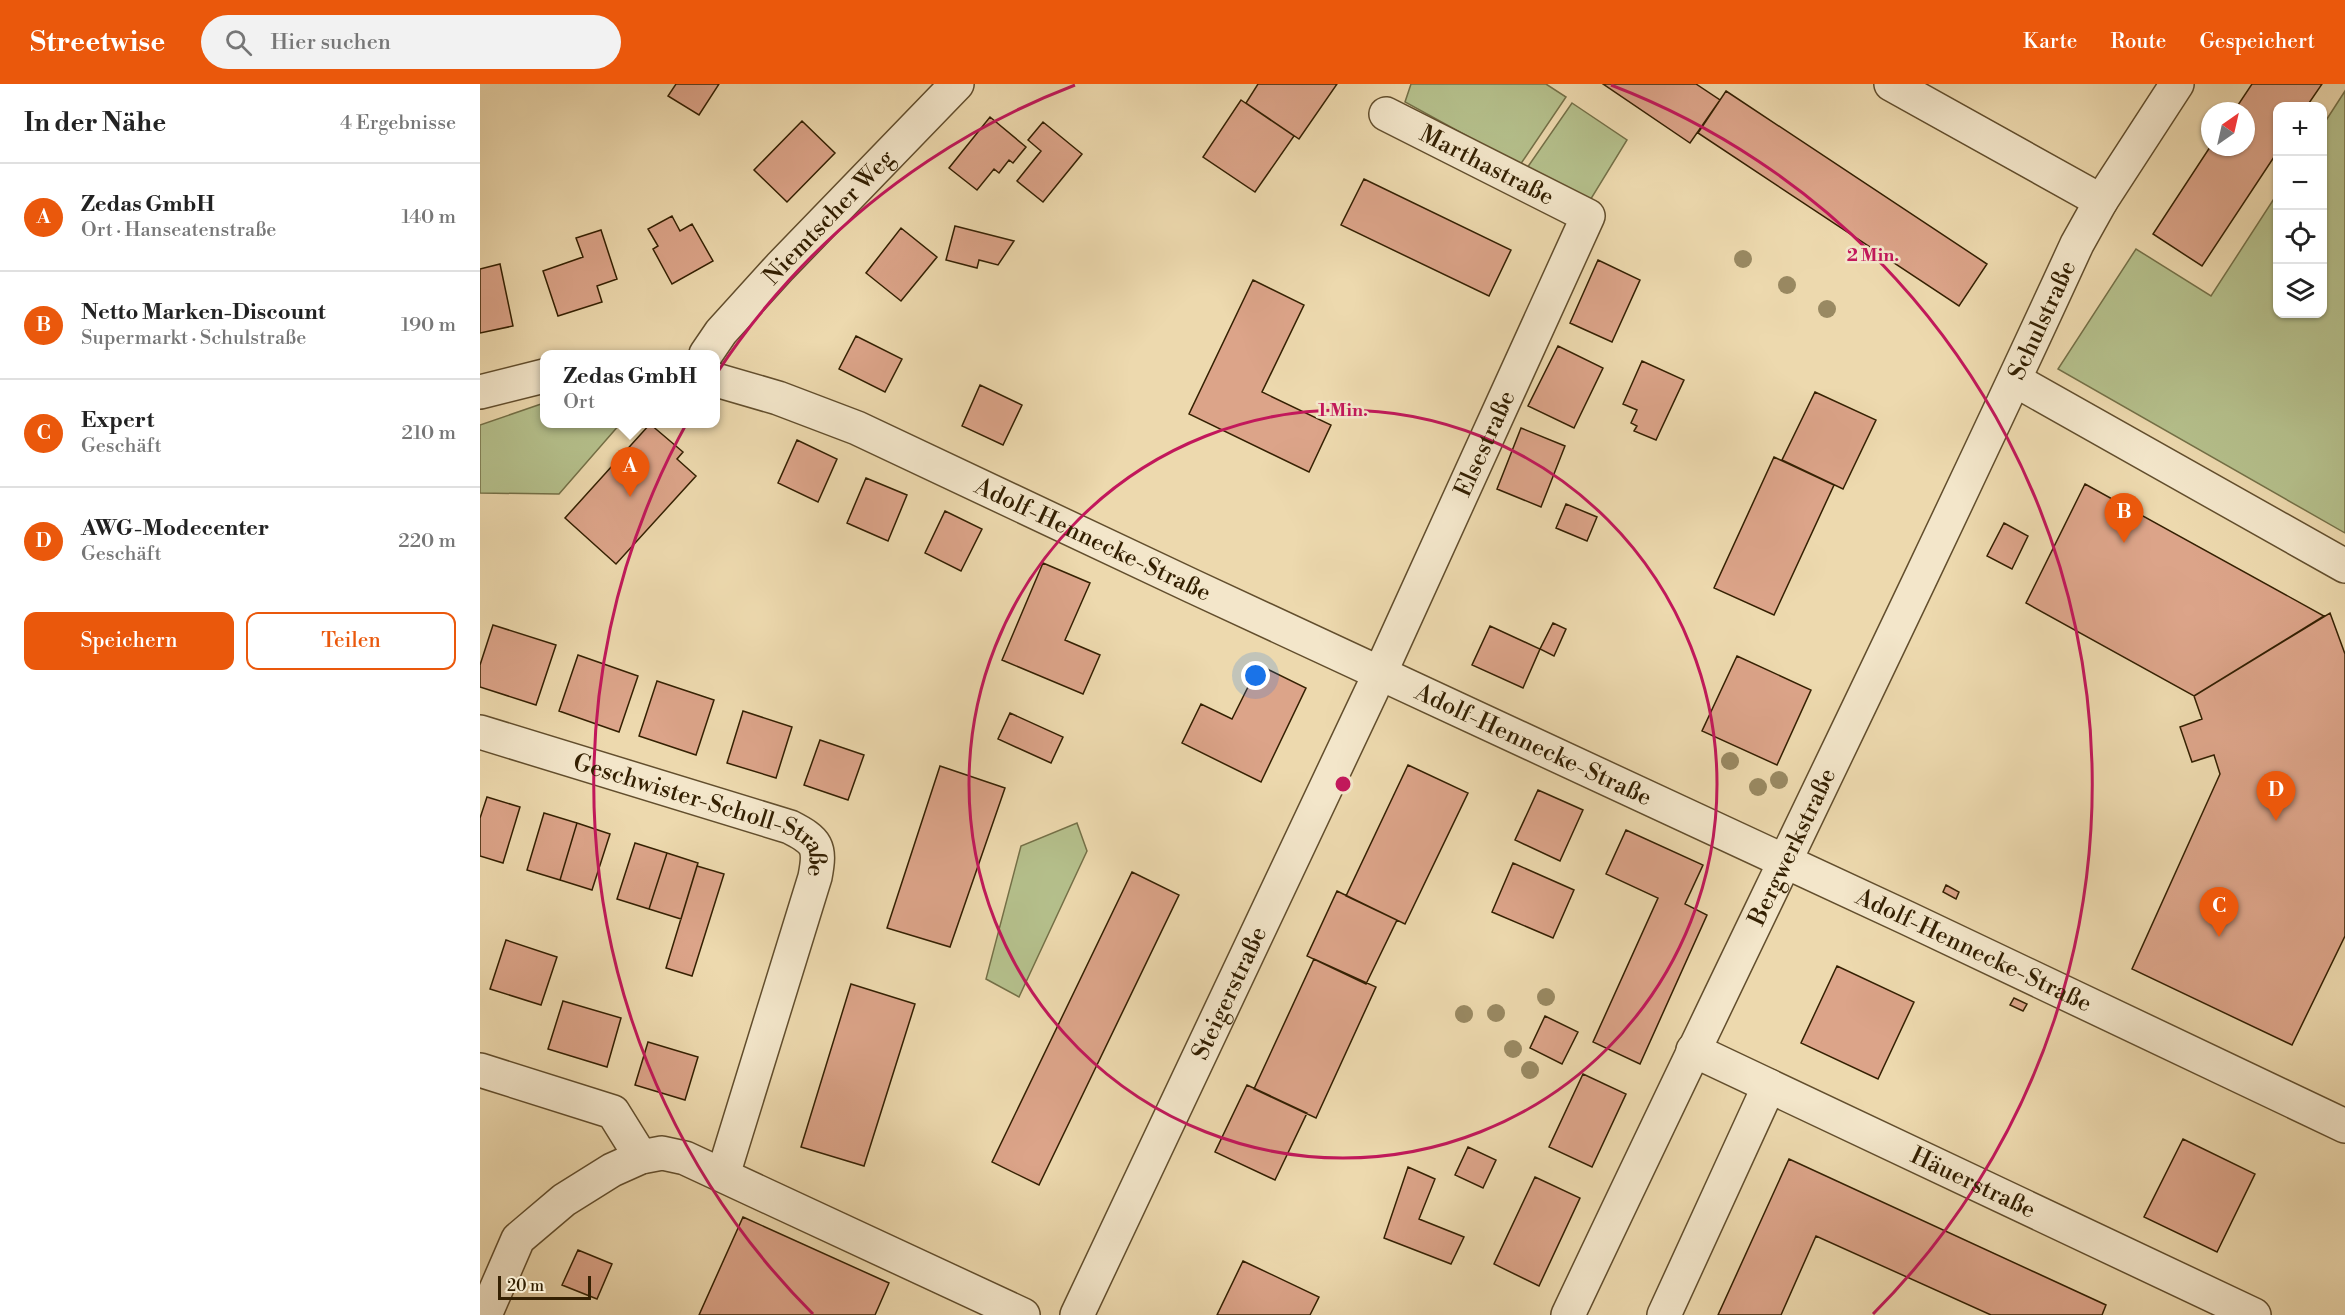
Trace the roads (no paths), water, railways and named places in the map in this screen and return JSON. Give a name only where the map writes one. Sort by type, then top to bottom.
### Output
[{"type":"street","name":"Niemtscher Weg","points":[[709,350],[721,332],[780,267],[957,84]]},
{"type":"street","points":[[1891,84],[2102,201]]},
{"type":"street","name":"Schulstraße","points":[[2177,84],[2077,244],[2015,380],[2345,566]]},
{"type":"street","name":"Marthastraße","points":[[1386,114],[1588,216]]},
{"type":"street","name":"Elsestraße","points":[[1380,671],[1588,216]]},
{"type":"street","points":[[480,392],[540,377]]},
{"type":"street","name":"Bergwerkstraße","points":[[1568,1315],[2015,380]]},
{"type":"street","name":"Adolf-Hennecke-Straße","points":[[720,381],[778,398],[857,428],[1786,861],[2345,1126]]},
{"type":"street","name":"Steigerstraße","points":[[1077,1315],[1380,671]]},
{"type":"street","name":"Geschwister-Scholl-Straße","points":[[480,732],[790,827],[815,842],[819,854],[815,877],[723,1175]]},
{"type":"street","name":"Häuerstraße","points":[[1693,1050],[2211,1306],[2254,1315]]},
{"type":"street","points":[[480,1070],[613,1112],[641,1157]]},
{"type":"street","points":[[1664,1315],[1768,1086]]},
{"type":"street","points":[[484,1315],[518,1239],[564,1200],[612,1170],[641,1157],[662,1153],[685,1158],[723,1175],[1023,1315]]},
{"type":"place","name":"Zedas GmbH","points":[[630,497]]},
{"type":"place","name":"Netto Marken-Discount","points":[[2124,543]]},
{"type":"place","name":"AWG-Modecenter","points":[[2276,821]]},
{"type":"place","name":"Expert","points":[[2219,937]]}]
